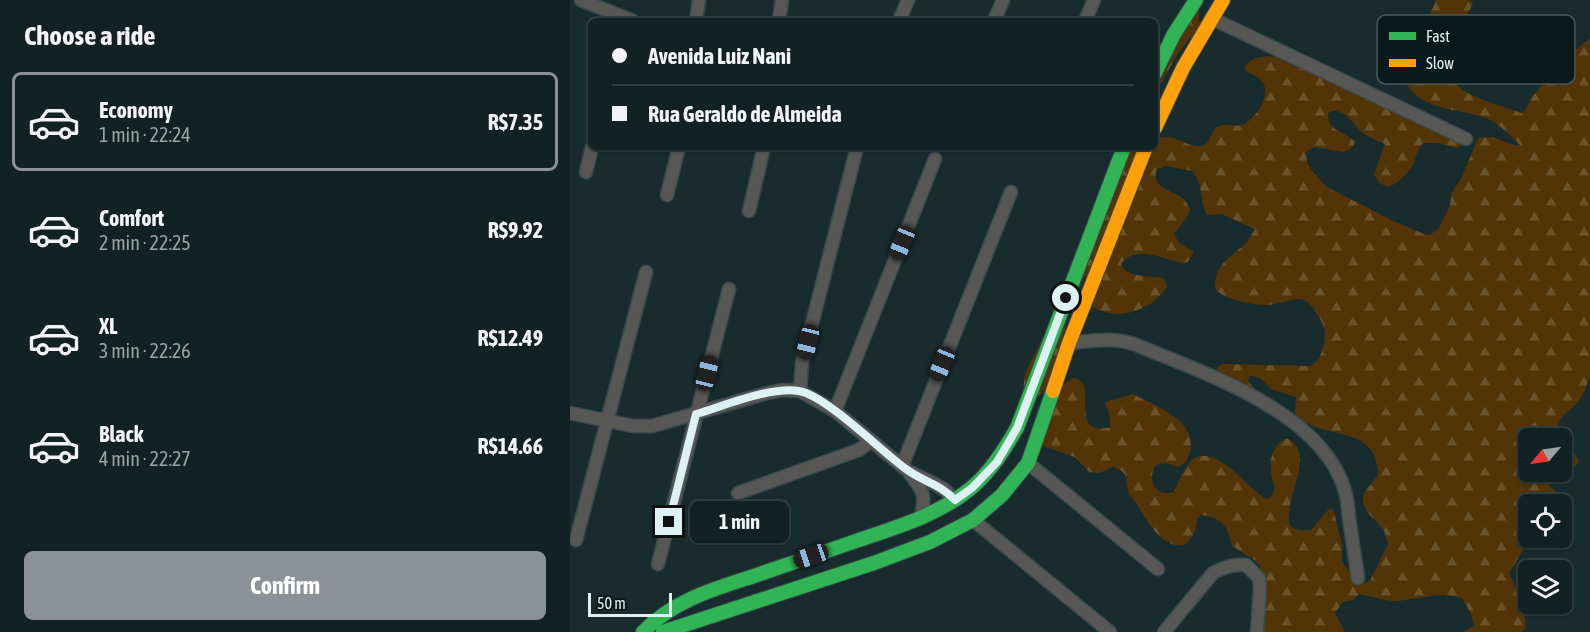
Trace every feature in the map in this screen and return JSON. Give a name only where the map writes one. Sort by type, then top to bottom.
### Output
[{"type":"street","points":[[581,0],[623,18]]},
{"type":"street","points":[[613,14],[615,0]]},
{"type":"street","points":[[696,18],[699,0]]},
{"type":"street","points":[[779,18],[782,0]]},
{"type":"street","points":[[900,18],[908,0]]},
{"type":"street","points":[[995,18],[1003,0]]},
{"type":"street","points":[[1086,18],[1094,0]]},
{"type":"street","points":[[1158,68],[1174,34],[1196,0]]},
{"type":"street","points":[[1158,122],[1183,68],[1223,0]]},
{"type":"street","points":[[1211,18],[1466,139]]},
{"type":"street","points":[[586,172],[591,150]]},
{"type":"street","points":[[667,195],[678,150]]},
{"type":"street","points":[[749,212],[763,150]]},
{"type":"street","points":[[800,391],[802,363],[855,150]]},
{"type":"street","points":[[643,632],[655,618],[675,605],[921,517],[955,500],[972,488],[997,462],[1017,428],[1123,150]]},
{"type":"street","points":[[663,632],[874,563],[930,542],[973,520],[1002,495],[1028,463],[1069,343],[1145,150]]},
{"type":"street","points":[[835,411],[935,159]]},
{"type":"street","points":[[905,468],[1011,192]]},
{"type":"street","points":[[576,540],[646,272]]},
{"type":"street","points":[[658,564],[729,289]]},
{"type":"street","points":[[1069,343],[1111,339],[1134,344],[1239,389],[1295,422],[1321,446],[1336,469],[1346,491],[1358,578]]},
{"type":"street","points":[[570,413],[633,426],[652,426],[767,393],[783,390],[800,391],[835,411],[905,468],[945,490],[955,500]]},
{"type":"street","points":[[738,493],[859,450],[871,441]]},
{"type":"street","points":[[1028,463],[1158,569]]},
{"type":"street","points":[[905,468],[924,493],[921,517]]},
{"type":"street","points":[[973,520],[1110,632]]},
{"type":"street","points":[[1164,632],[1213,573],[1223,567],[1237,565],[1246,565],[1259,578],[1257,632]]},
{"type":"green space","points":[[1436,0],[1470,0],[1473,4],[1468,15],[1429,15]]},
{"type":"green space","points":[[1199,9],[1199,21],[1216,22],[1217,27],[1207,37],[1190,38],[1177,55],[1158,89],[1158,59]]},
{"type":"green space","points":[[1590,38],[1590,377],[1580,399],[1560,420],[1559,428],[1518,428],[1518,482],[1549,482],[1560,494],[1518,494],[1518,548],[1524,548],[1509,573],[1518,593],[1518,614],[1524,614],[1525,629],[1521,632],[1462,632],[1474,626],[1470,612],[1462,598],[1454,596],[1438,595],[1396,601],[1359,594],[1353,600],[1343,602],[1335,613],[1345,632],[1258,632],[1261,568],[1256,561],[1232,546],[1223,524],[1214,518],[1201,515],[1197,518],[1192,536],[1184,545],[1169,543],[1156,532],[1130,496],[1123,472],[1113,467],[1099,473],[1089,472],[1075,457],[1043,446],[1041,442],[1057,390],[1072,378],[1078,379],[1084,385],[1086,416],[1092,427],[1099,429],[1110,427],[1110,417],[1105,402],[1133,394],[1166,411],[1185,427],[1190,437],[1191,448],[1186,462],[1178,467],[1159,464],[1153,471],[1155,487],[1165,493],[1174,492],[1183,472],[1193,459],[1206,456],[1215,458],[1224,464],[1266,499],[1271,498],[1275,489],[1271,475],[1272,454],[1286,438],[1295,444],[1300,464],[1291,501],[1289,524],[1298,530],[1311,530],[1328,510],[1333,508],[1342,545],[1342,561],[1356,581],[1361,583],[1370,581],[1388,544],[1384,530],[1363,504],[1364,493],[1378,475],[1375,458],[1368,447],[1346,435],[1305,422],[1295,413],[1296,397],[1271,389],[1261,379],[1250,375],[1248,380],[1254,388],[1272,402],[1217,373],[1218,367],[1222,364],[1310,366],[1318,359],[1324,344],[1325,330],[1308,302],[1297,299],[1268,305],[1256,304],[1233,299],[1216,290],[1216,275],[1219,269],[1246,243],[1255,229],[1221,214],[1207,215],[1198,181],[1192,171],[1166,166],[1157,169],[1156,180],[1159,184],[1183,198],[1190,210],[1174,234],[1179,243],[1194,252],[1188,262],[1183,263],[1143,254],[1128,258],[1121,264],[1124,270],[1136,275],[1164,278],[1167,287],[1152,303],[1121,314],[1099,310],[1089,304],[1091,276],[1084,277],[1067,316],[1064,338],[1051,378],[1043,392],[1035,398],[1023,391],[1025,373],[1050,324],[1121,150],[1158,150],[1158,137],[1174,138],[1193,146],[1200,146],[1206,144],[1217,127],[1244,124],[1249,121],[1262,105],[1265,86],[1256,76],[1246,71],[1245,66],[1249,62],[1260,57],[1272,56],[1291,59],[1463,138],[1461,145],[1457,148],[1437,143],[1423,143],[1406,174],[1388,187],[1379,183],[1374,174],[1385,144],[1363,133],[1339,111],[1328,113],[1329,119],[1334,128],[1355,142],[1353,147],[1344,152],[1314,147],[1306,152],[1307,162],[1312,171],[1327,187],[1393,221],[1430,235],[1439,228],[1450,205],[1452,192],[1461,179],[1478,138],[1493,137],[1516,146],[1520,145],[1492,121],[1423,100],[1406,84],[1458,84],[1463,90],[1483,100],[1521,113],[1525,111],[1532,97],[1543,84],[1575,84],[1575,50]]},
{"type":"green space","points":[[1572,453],[1575,456],[1579,462],[1572,468]]},
{"type":"traffic: fast","points":[[1158,67],[1174,34],[1196,0]]},
{"type":"traffic: fast","points":[[643,632],[667,612],[693,598],[917,519],[958,498],[984,476],[1017,428],[1123,150]]},
{"type":"traffic: fast","points":[[663,632],[874,563],[930,542],[973,520],[1002,495],[1028,463],[1053,391]]},
{"type":"traffic: slow","points":[[1158,122],[1183,68],[1223,0]]},
{"type":"traffic: slow","points":[[1053,391],[1069,343],[1145,150]]},
{"type":"route","points":[[669,522],[696,414],[783,390],[800,391],[817,399],[908,471],[945,490],[955,500],[972,488],[997,462],[1017,428],[1066,298]]}]
